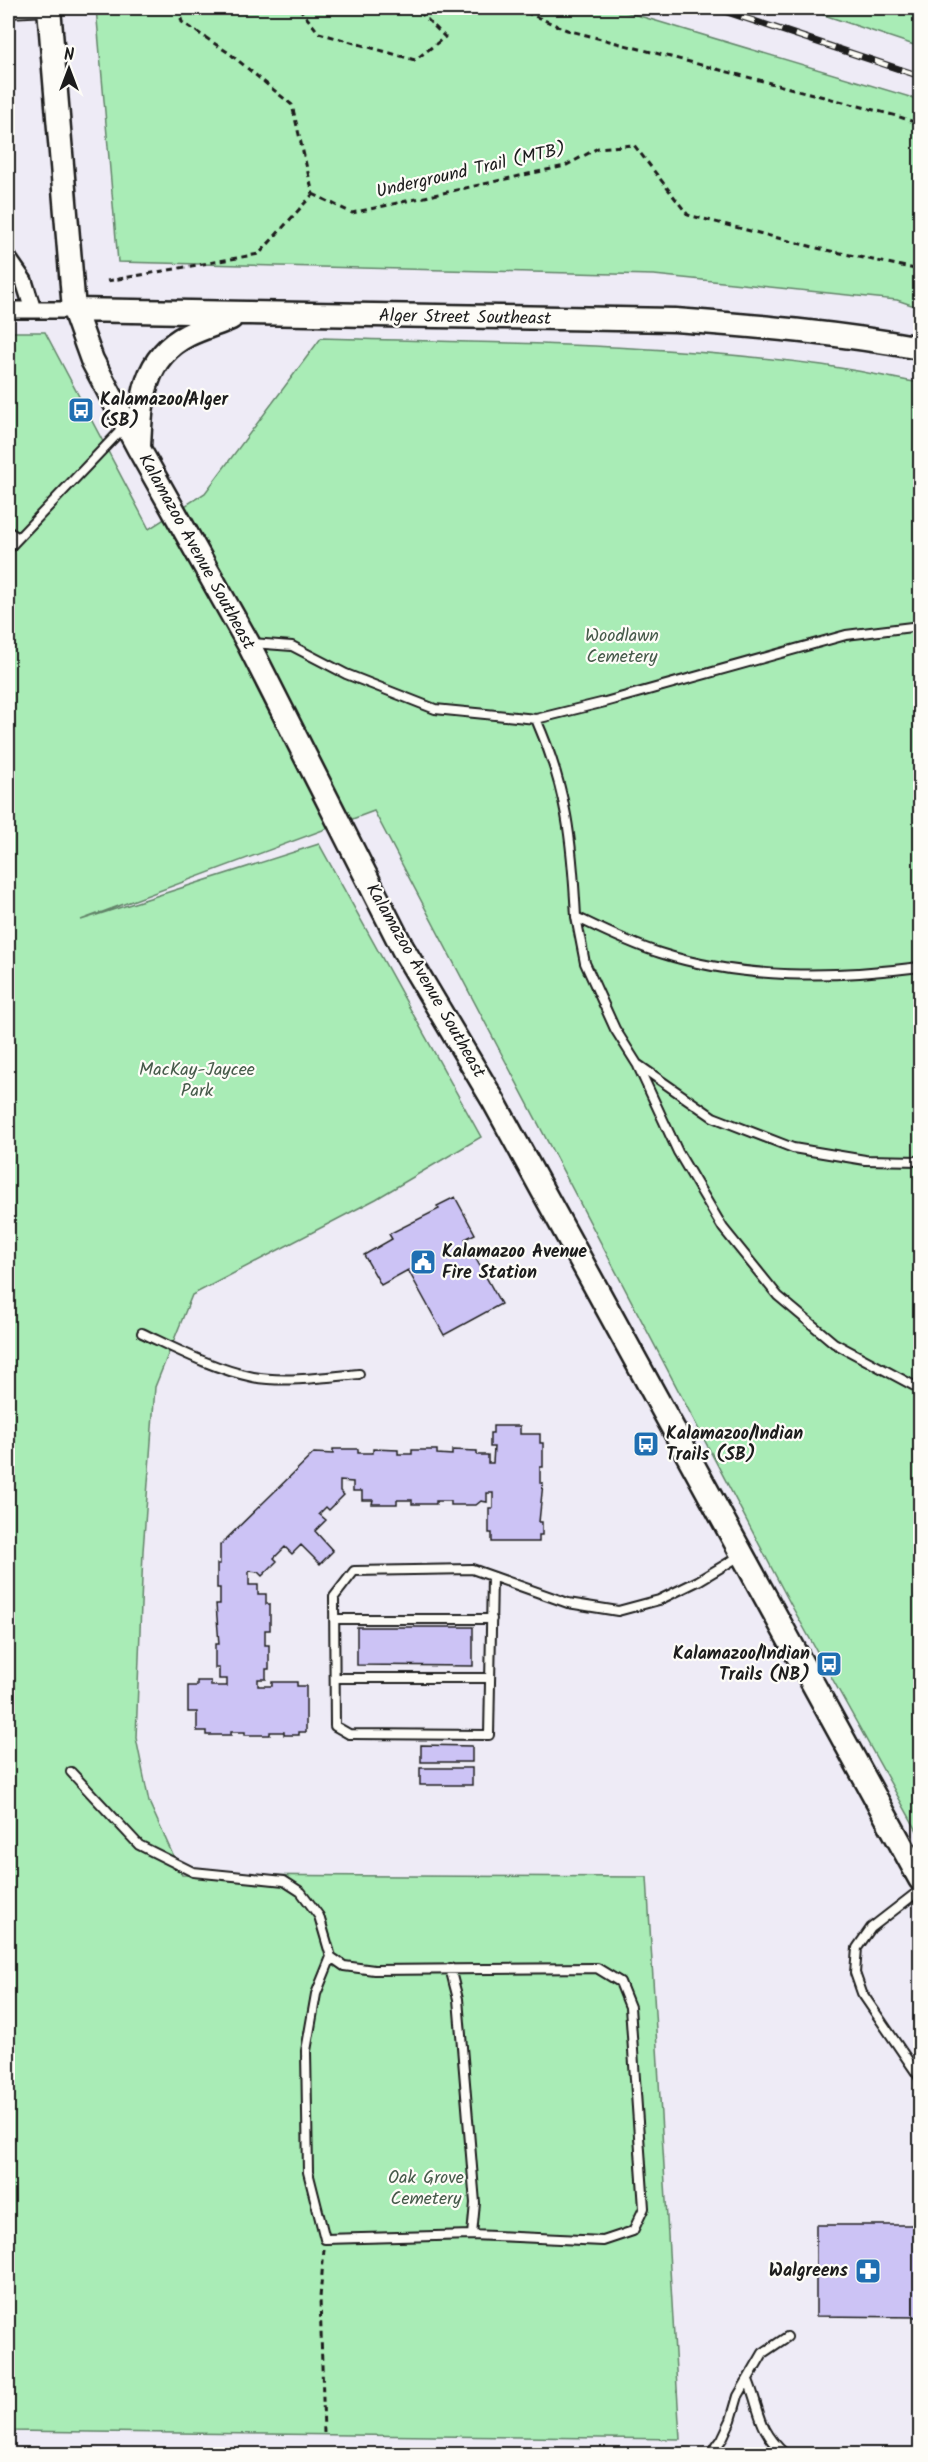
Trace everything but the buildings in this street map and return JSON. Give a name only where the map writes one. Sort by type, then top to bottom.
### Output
[{"type":"main road","name":"Kalamazoo Avenue Southeast","points":[[49,9],[74,310],[92,360],[139,449],[248,643],[403,949],[493,1100],[921,1879]]},
{"type":"main road","name":"Alger Street Southeast","points":[[74,310],[675,320],[757,326],[862,338],[921,348]]},
{"type":"main road","points":[[139,449],[144,386],[160,359],[171,346],[187,336],[242,313]]},
{"type":"street","points":[[8,258],[24,280],[33,310]]},
{"type":"street","name":"Alger Street Southeast","points":[[8,310],[74,310]]},
{"type":"lane","points":[[8,13],[49,9]]},
{"type":"lane","points":[[8,549],[126,425]]},
{"type":"lane","points":[[8,531],[17,537]]},
{"type":"lane","points":[[8,536],[17,537]]},
{"type":"lane","points":[[248,643],[292,646],[346,674],[435,709],[536,719],[846,635],[921,627]]},
{"type":"lane","points":[[536,719],[551,752],[563,792],[572,849],[576,917],[585,963],[615,1029],[637,1064],[678,1152],[723,1228],[778,1296],[834,1343],[921,1389]]},
{"type":"lane","points":[[576,917],[661,953],[706,964],[791,975],[866,974],[921,967]]},
{"type":"lane","points":[[637,1064],[713,1117],[793,1148],[865,1160],[921,1161]]},
{"type":"lane","points":[[142,1333],[214,1366],[255,1378],[312,1378],[359,1374]]},
{"type":"lane","points":[[492,1577],[489,1735],[349,1734],[335,1726],[334,1597],[354,1571],[472,1569],[568,1603],[618,1611],[659,1600],[698,1581],[743,1554]]},
{"type":"lane","points":[[334,1619],[492,1619]]},
{"type":"lane","points":[[335,1678],[490,1678]]},
{"type":"lane","points":[[71,1772],[139,1845],[193,1872],[284,1881],[301,1892],[319,1916],[331,1957],[316,1994],[306,2051],[308,2172],[325,2239],[472,2235],[603,2241],[633,2231],[644,2208],[630,2007],[620,1982],[597,1968],[374,1970],[344,1966],[331,1957]]},
{"type":"lane","points":[[921,1890],[871,1928],[857,1948],[855,1973],[862,1993],[921,2078]]},
{"type":"lane","points":[[450,1968],[458,1999],[461,2033],[475,2204],[472,2235]]},
{"type":"lane","points":[[711,2454],[726,2430],[738,2396],[763,2353],[787,2337]]},
{"type":"lane","points":[[748,2380],[763,2428],[771,2441],[785,2454]]},
{"type":"path","points":[[106,280],[259,254],[313,194],[292,105],[229,53],[182,22],[178,8]]},
{"type":"path","points":[[299,8],[319,33],[415,60],[445,38],[416,8]]},
{"type":"path","points":[[516,8],[567,30],[921,124]]},
{"type":"path","name":"Underground Trail (MTB)","points":[[313,194],[352,213],[565,166],[598,148],[634,146],[688,215],[817,248],[921,270]]},
{"type":"path","points":[[8,1585],[18,1585]]},
{"type":"path","points":[[324,2433],[320,2298],[325,2239]]},
{"type":"green space","points":[[96,8],[613,8],[920,100],[920,308],[897,300],[654,275],[118,262]]},
{"type":"green space","points":[[803,8],[920,8],[920,47]]},
{"type":"green space","points":[[8,332],[45,332],[149,529],[205,493],[321,338],[572,345],[697,352],[822,365],[920,383],[920,1836],[790,1603],[374,811],[81,920],[319,844],[481,1137],[376,1199],[192,1295],[155,1387],[143,1551],[136,1738],[149,1802],[182,1875],[647,1877],[680,2439],[8,2431]]},
{"type":"railway","points":[[715,8],[920,76]]},
{"type":"place","name":"Kalamazoo/Alger (SB)","points":[[81,410]]},
{"type":"place","name":"Kalamazoo Avenue Fire Station","points":[[423,1262]]},
{"type":"place","name":"Kalamazoo/Indian Trails (SB)","points":[[646,1444]]},
{"type":"place","name":"Kalamazoo/Indian Trails (NB)","points":[[829,1664]]},
{"type":"place","name":"Walgreens","points":[[868,2271]]},
{"type":"park label","name":"Woodlawn Cemetery","points":[[622,646]]},
{"type":"park label","name":"MacKay-Jaycee Park","points":[[197,1080]]},
{"type":"park label","name":"Oak Grove Cemetery","points":[[426,2188]]}]
